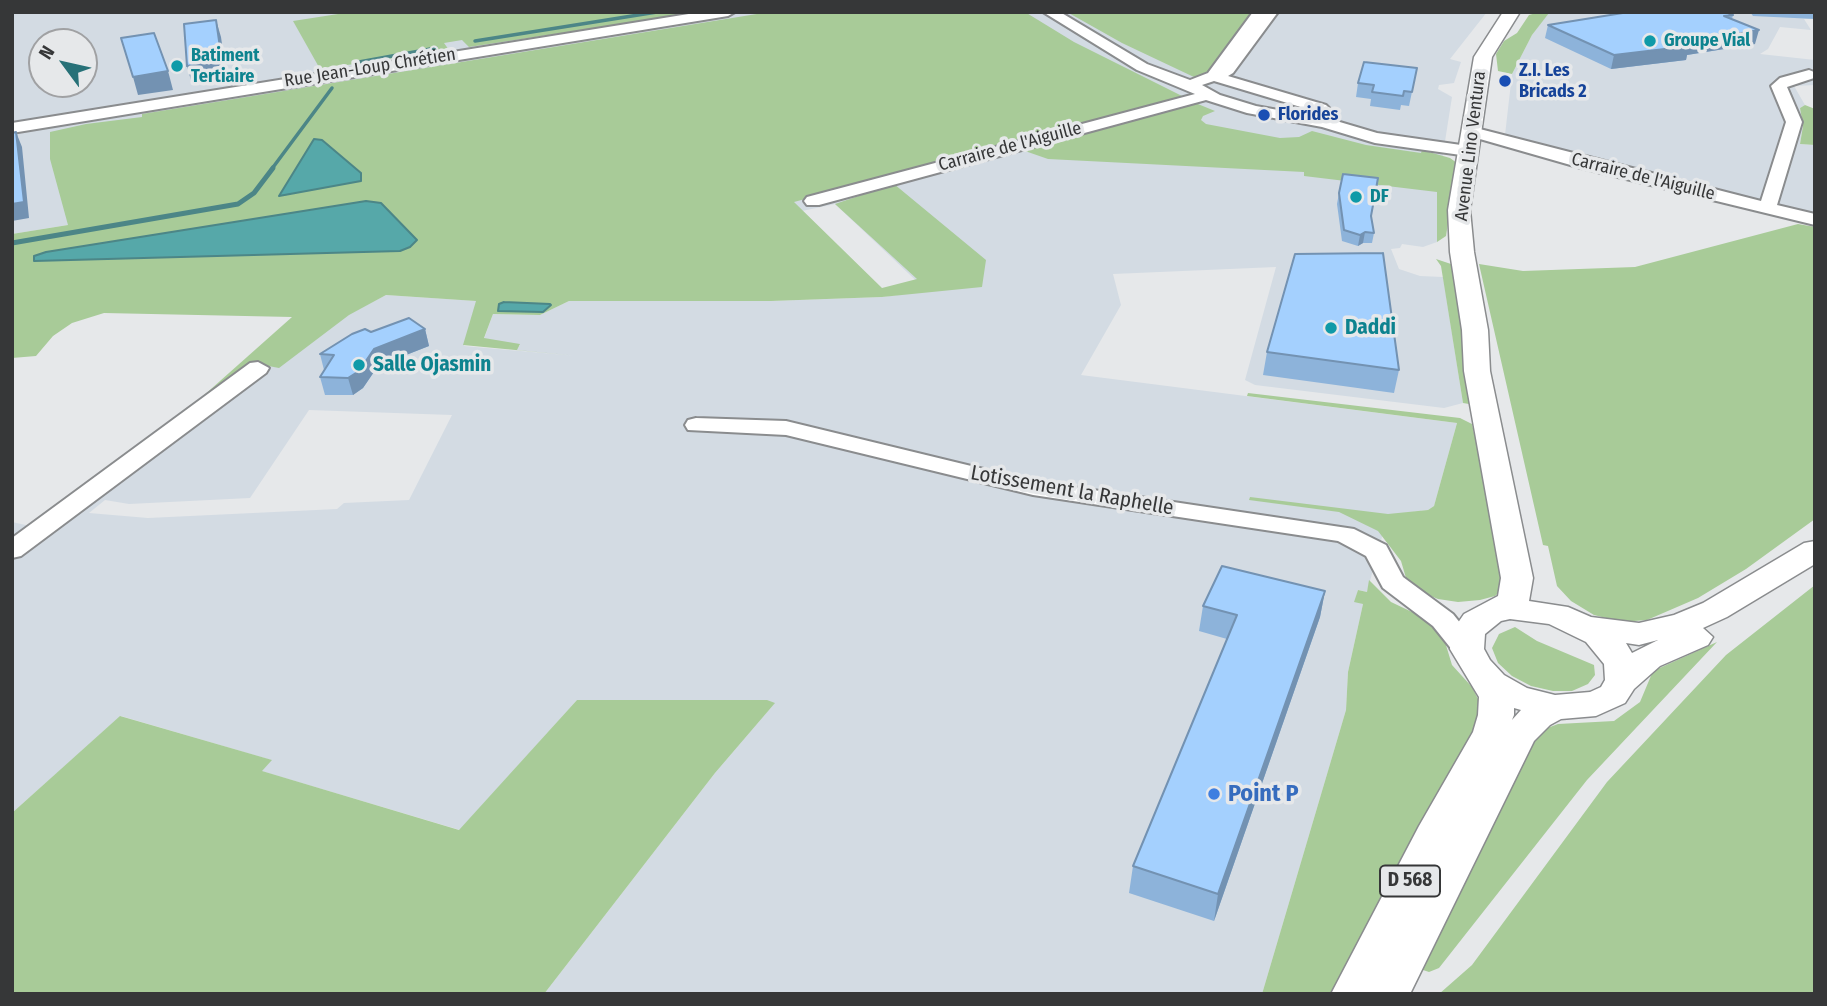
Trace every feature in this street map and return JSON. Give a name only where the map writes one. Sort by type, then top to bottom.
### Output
[{"type":"main road","name":"Avenue Lino Ventura","points":[[1494,613],[1513,600],[1517,578],[1481,394],[1459,210],[1483,57],[1490,42],[1512,12]]},
{"type":"main road","name":"Avenue Lino Ventura","points":[[1475,330],[1503,419],[1532,571],[1556,614]]},
{"type":"main road","points":[[1814,550],[1722,625],[1648,658],[1622,681],[1613,695],[1596,704],[1555,706],[1516,696],[1492,683],[1471,658],[1468,633],[1476,622],[1494,613],[1532,609],[1556,614],[1589,628],[1639,634],[1683,624],[1715,610],[1814,550]]},
{"type":"main road","points":[[1589,628],[1613,649],[1622,664],[1622,681]]},
{"type":"main road","name":"D 568","points":[[1352,994],[1491,732],[1496,715],[1496,696],[1471,658]]},
{"type":"main road","name":"D 568","points":[[1388,994],[1520,734],[1537,716],[1555,706]]},
{"type":"street","name":"Rue Jean-Loup Chrétien","points":[[12,128],[728,12]]},
{"type":"street","name":"Carraire de l'Aiguille","points":[[1050,12],[1154,72],[1239,106],[1325,118],[1385,140],[1470,141],[1815,220]]},
{"type":"street","points":[[1213,76],[1260,12]]},
{"type":"street","points":[[1190,85],[1228,70],[1271,12]]},
{"type":"street","points":[[1767,209],[1792,136],[1794,122],[1779,86],[1784,81],[1809,75]]},
{"type":"street","name":"Carraire de l'Aiguille","points":[[1213,76],[1316,106],[1325,118]]},
{"type":"street","name":"Carraire de l'Aiguille","points":[[813,201],[1208,95]]},
{"type":"street","points":[[12,550],[258,368]]},
{"type":"street","name":"Lotissement la Raphelle","points":[[696,425],[786,428],[1033,488],[1334,531],[1373,547],[1382,556],[1392,582],[1454,630],[1471,658]]},
{"type":"street","name":"Lotissement la Raphelle","points":[[1420,603],[1463,615],[1494,613]]},
{"type":"shaded area","points":[[12,12],[1487,12],[1450,59],[1461,62],[1454,83],[1439,85],[1438,89],[1452,97],[1437,192],[1437,242],[1423,247],[1402,244],[1400,248],[1391,249],[1399,269],[1420,276],[1443,277],[1463,403],[1444,408],[1255,385],[1245,380],[1276,267],[1113,274],[1121,305],[1081,375],[1457,423],[1434,506],[1428,510],[1388,515],[1367,592],[1358,590],[1355,601],[1363,604],[1348,672],[1346,710],[1262,994],[544,994],[715,773],[774,704],[577,700],[460,830],[261,771],[271,760],[121,716],[12,813],[12,522],[30,526],[254,363],[386,295],[477,301],[464,346],[577,356],[516,350],[520,345],[484,339],[493,314],[540,315],[569,301],[771,301],[882,297],[927,291],[835,204],[802,211],[796,238],[68,225],[12,234]],"holes":[[[309,410],[452,415],[409,500],[344,503],[337,509],[148,518],[89,513],[105,500],[129,504],[250,498]]]},
{"type":"shaded area","points":[[1549,12],[1815,12],[1815,19],[1804,19],[1811,30],[1780,27],[1768,49],[1760,54],[1815,60],[1815,85],[1794,86],[1805,105],[1800,108],[1803,126],[1800,144],[1815,145],[1813,216],[1666,180],[1665,176],[1655,177],[1505,135],[1512,74],[1532,35]]},
{"type":"green space","points":[[351,12],[694,13],[469,47],[462,40],[444,43],[449,50],[320,69],[293,21]]},
{"type":"green space","points":[[769,12],[1025,12],[1074,42],[1184,97],[794,202],[882,288],[917,279],[835,204],[894,184],[986,260],[982,287],[882,297],[771,301],[569,301],[540,315],[493,314],[484,338],[520,344],[517,350],[578,356],[463,345],[476,301],[386,295],[349,315],[279,368],[253,363],[196,405],[193,405],[292,317],[104,313],[72,323],[53,336],[36,356],[12,358],[12,234],[68,225],[50,159],[50,132],[86,124],[142,117],[142,114]]},
{"type":"green space","points":[[1067,12],[1256,12],[1207,75],[1196,78],[1122,43]]},
{"type":"green space","points":[[1549,13],[1532,35],[1512,74],[1498,71],[1496,54],[1504,41],[1517,33],[1529,15]]},
{"type":"green space","points":[[1193,102],[1215,111],[1203,116],[1201,120],[1206,124],[1280,138],[1299,137],[1312,131],[1366,145],[1421,153],[1422,150],[1450,158],[1457,163],[1446,236],[1437,242],[1437,192],[1304,176],[1304,172],[1048,159],[1025,151],[1026,146]]},
{"type":"green space","points":[[1805,105],[1815,109],[1815,145],[1800,144],[1803,126],[1800,108]]},
{"type":"green space","points":[[1798,224],[1815,227],[1815,519],[1746,569],[1698,598],[1647,620],[1622,622],[1594,615],[1571,601],[1557,586],[1548,546],[1543,545],[1479,264],[1523,271],[1635,267]]},
{"type":"green space","points":[[1436,259],[1451,264],[1475,393],[1469,404],[1463,403],[1441,266]]},
{"type":"green space","points":[[1248,393],[1460,418],[1472,424],[1506,578],[1503,589],[1495,596],[1480,600],[1458,602],[1438,599],[1421,592],[1406,578],[1401,561],[1378,531],[1339,512],[1249,500],[1250,497],[1388,514],[1428,510],[1434,506],[1457,423],[1247,396]]},
{"type":"green space","points":[[1369,580],[1391,602],[1433,622],[1442,632],[1452,665],[1472,687],[1481,705],[1478,725],[1333,994],[1262,994],[1346,710],[1348,672],[1363,604],[1354,602],[1358,590],[1367,592]]},
{"type":"green space","points":[[1815,585],[1815,994],[1439,994],[1472,965],[1607,782],[1726,655]]},
{"type":"green space","points":[[1515,627],[1537,641],[1594,665],[1595,675],[1588,684],[1572,691],[1553,691],[1531,686],[1512,676],[1498,663],[1492,648],[1499,634]]},
{"type":"green space","points":[[1717,642],[1587,780],[1439,968],[1429,972],[1420,969],[1532,740],[1542,730],[1558,724],[1614,721],[1640,702],[1653,671]]},
{"type":"green space","points":[[577,700],[767,700],[775,703],[715,773],[544,994],[12,994],[12,813],[120,716],[272,760],[262,771],[459,830]]},
{"type":"water","points":[[314,139],[322,140],[361,173],[361,181],[279,196]]},
{"type":"water","points":[[366,201],[381,203],[417,240],[400,251],[34,261],[34,256],[46,252]]},
{"type":"water","points":[[499,304],[551,305],[543,312],[498,311]]},
{"type":"building","points":[[1629,12],[1726,12],[1733,15],[1724,16],[1759,30],[1684,43],[1690,46],[1614,55],[1548,25]]},
{"type":"building","points":[[216,20],[222,61],[187,66],[184,24]]},
{"type":"building","points":[[154,33],[168,71],[133,77],[121,38]]},
{"type":"building","points":[[1364,62],[1417,68],[1412,92],[1404,91],[1403,96],[1372,92],[1374,85],[1358,83]]},
{"type":"building","points":[[16,132],[24,202],[12,204],[12,133]]},
{"type":"building","points":[[1343,174],[1378,178],[1371,216],[1374,233],[1365,232],[1360,235],[1344,230],[1339,193]]},
{"type":"building","name":"Daddi","points":[[1383,253],[1399,370],[1267,352],[1295,254]]},
{"type":"building","points":[[409,318],[425,329],[374,349],[359,371],[348,378],[320,377],[334,355],[320,354],[352,334],[365,329],[371,332]]},
{"type":"building","name":"Point P","points":[[1222,566],[1325,591],[1218,894],[1133,866],[1237,615],[1203,606]]},
{"type":"waterway","points":[[475,41],[657,12]]},
{"type":"waterway","points":[[359,62],[436,48]]},
{"type":"waterway","points":[[271,170],[332,88]]},
{"type":"waterway","points":[[12,243],[238,204],[254,193],[273,168]]},
{"type":"place","name":"Groupe Vial","points":[[1650,41]]},
{"type":"place","name":"Batiment Tertiaire","points":[[177,66]]},
{"type":"place","name":"Z.I. Les Bricads 2","points":[[1505,81]]},
{"type":"place","name":"Florides","points":[[1264,115]]},
{"type":"place","name":"DF","points":[[1356,197]]},
{"type":"place","name":"Daddi","points":[[1331,328]]},
{"type":"place","name":"Salle Ojasmin","points":[[359,365]]},
{"type":"place","name":"Point P","points":[[1214,794]]}]
